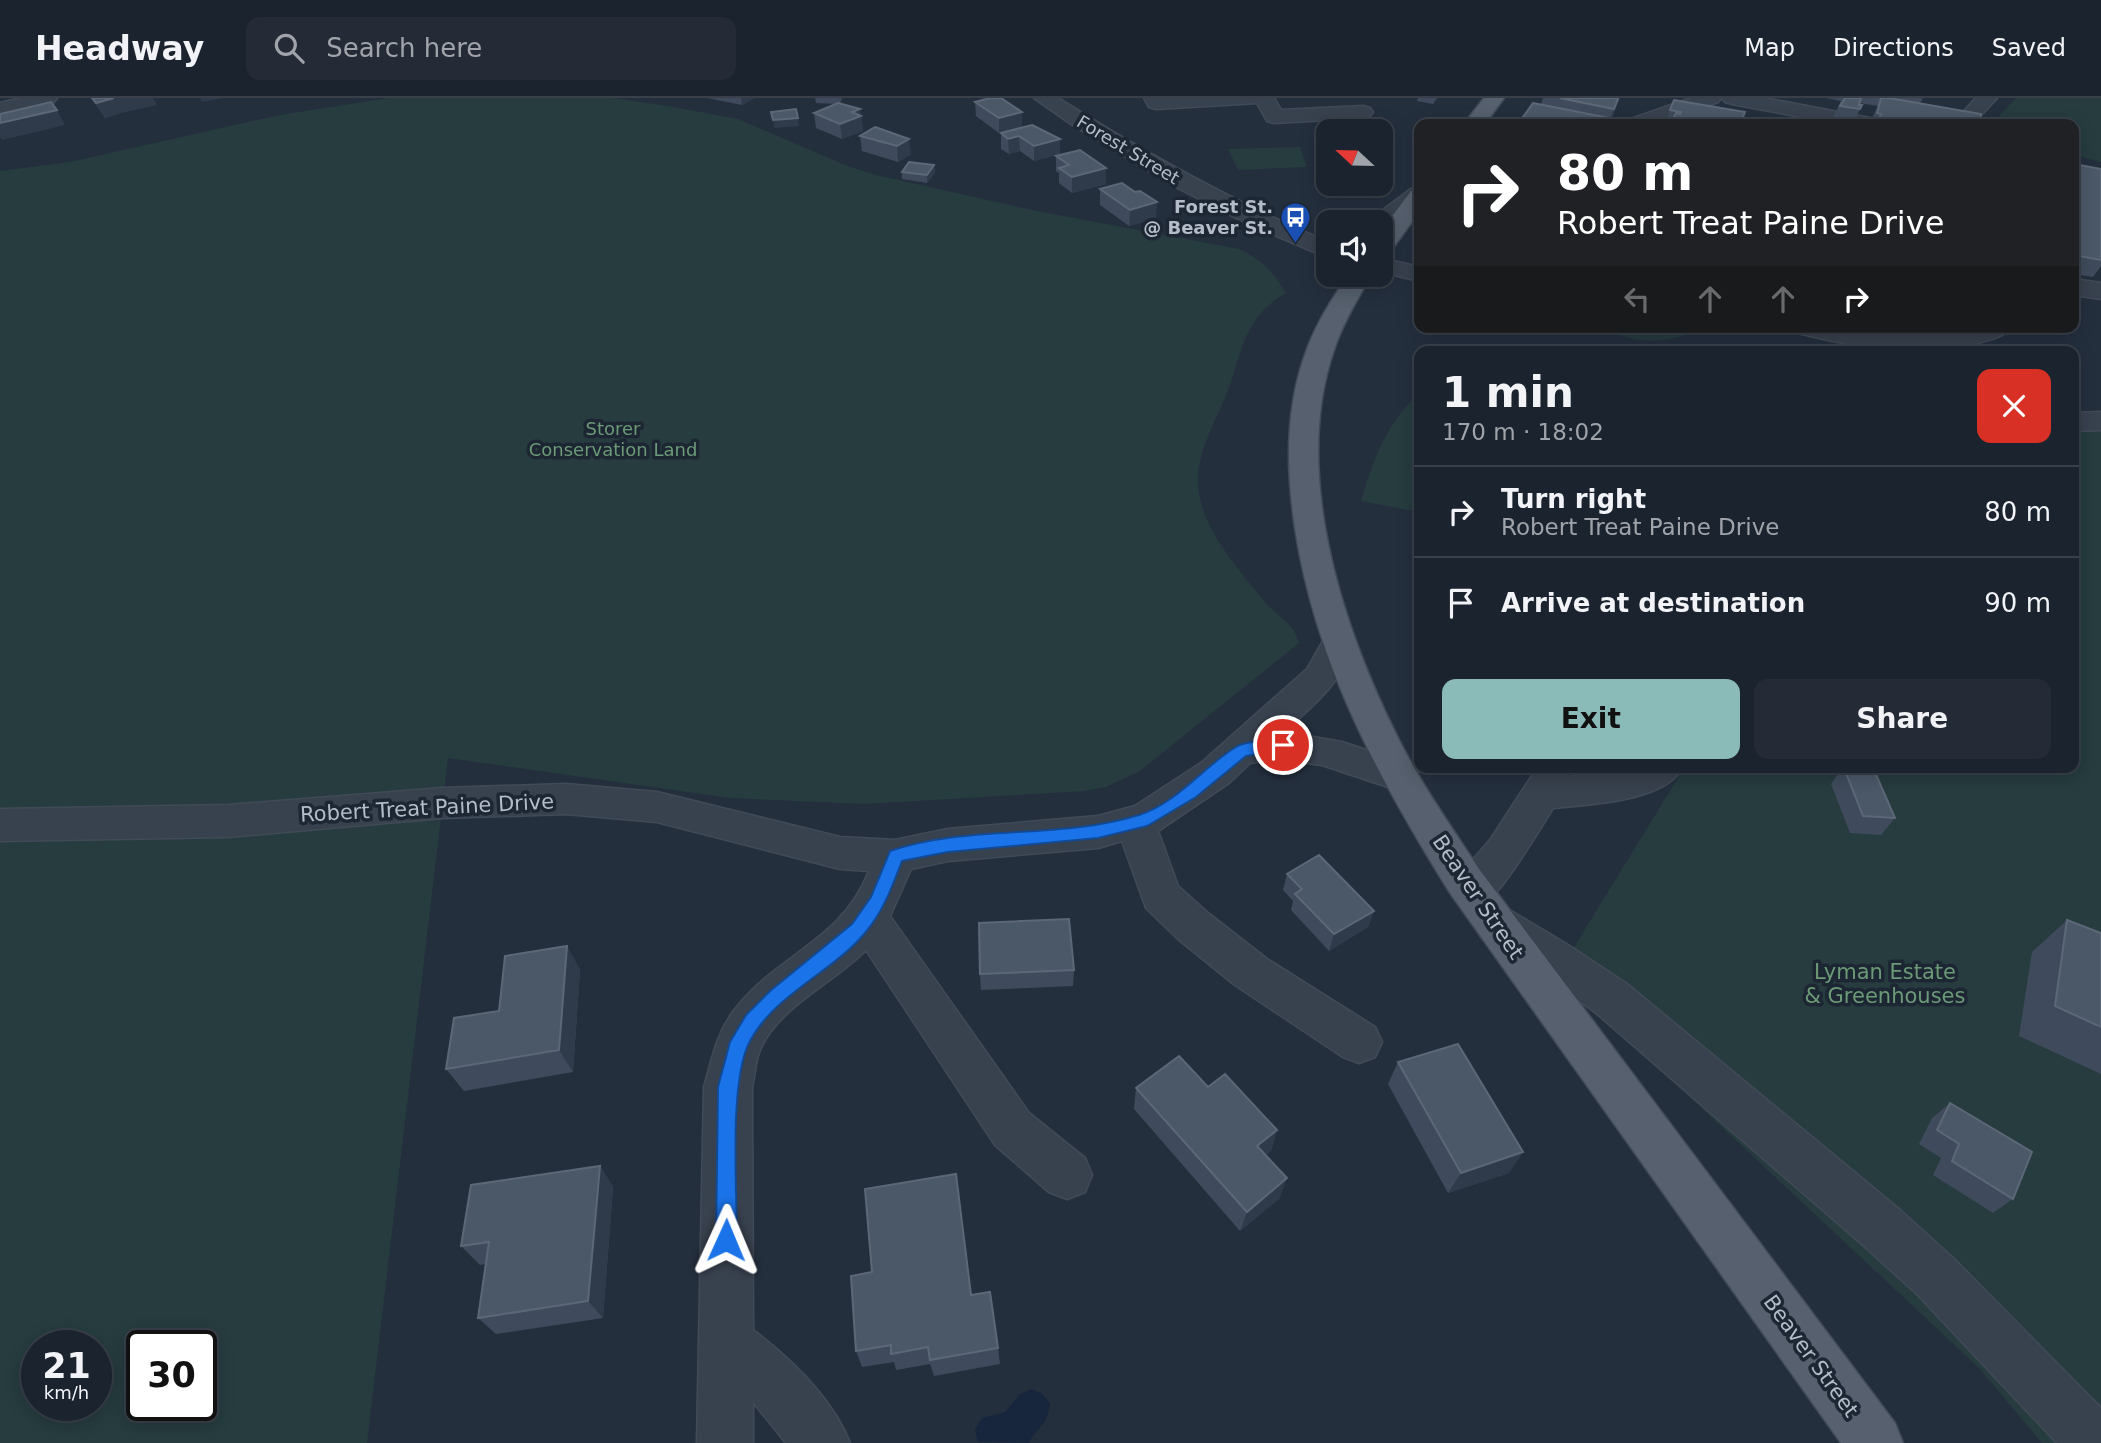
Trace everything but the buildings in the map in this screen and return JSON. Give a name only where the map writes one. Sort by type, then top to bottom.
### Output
[{"type":"main road","points":[[1478,119],[1494,98]]},
{"type":"main road","points":[[1393,231],[1414,202]]},
{"type":"main road","name":"Beaver Street","points":[[1352,287],[1336,312],[1316,356],[1307,394],[1304,480],[1313,550],[1339,642],[1358,694],[1400,776],[1483,907],[1875,1443]]},
{"type":"street","points":[[0,108],[47,98]]},
{"type":"street","name":"Forest Street","points":[[1044,98],[1163,173],[1316,246]]},
{"type":"street","points":[[1154,98],[1156,103],[1253,98]]},
{"type":"street","points":[[1264,98],[1275,117],[1363,112]]},
{"type":"street","points":[[1649,119],[1711,98]]},
{"type":"street","points":[[1732,98],[1843,119]]},
{"type":"street","points":[[1959,98],[1984,102]]},
{"type":"street","points":[[1166,122],[1239,119],[1228,99]]},
{"type":"street","points":[[1967,119],[1984,102]]},
{"type":"street","points":[[1393,214],[1414,199]]},
{"type":"street","points":[[1271,226],[1316,231]]},
{"type":"street","points":[[1393,268],[1414,273]]},
{"type":"street","points":[[2079,289],[2101,291]]},
{"type":"street","points":[[1840,333],[1889,342],[1926,344],[1959,341],[1981,333]]},
{"type":"street","points":[[2079,422],[2101,421]]},
{"type":"street","name":"Robert Treat Paine Drive","points":[[0,825],[228,821],[443,803],[566,799],[657,807],[840,853],[895,856],[948,845],[1098,832],[1147,819],[1190,793],[1242,751],[1320,678],[1331,662],[1339,642]]},
{"type":"street","name":"Robert Treat Paine Drive","points":[[1242,751],[1268,745],[1299,747],[1361,762],[1400,776]]},
{"type":"street","points":[[1659,773],[1640,781],[1550,781],[1504,851],[1483,907],[1611,998],[1872,1219],[2094,1426]]},
{"type":"street","points":[[1135,822],[1161,896],[1193,926],[1251,972],[1359,1042]]},
{"type":"street","points":[[725,1443],[728,1087],[739,1042],[753,1021],[776,997],[858,929],[878,901],[895,856]]},
{"type":"street","points":[[867,917],[1012,1129],[1067,1175]]},
{"type":"street","points":[[725,1342],[765,1373],[822,1443]]},
{"type":"green space","name":"Storer Conservation Land","points":[[389,98],[614,98],[738,119],[845,165],[876,175],[1032,210],[1239,249],[1266,267],[1286,293],[1263,311],[1248,333],[1226,396],[1202,452],[1198,475],[1199,493],[1203,510],[1219,542],[1268,606],[1293,629],[1299,643],[1140,771],[1106,787],[1084,791],[864,804],[730,798],[448,758],[367,1443],[0,1443],[0,171],[70,162],[280,115]]},
{"type":"green space","points":[[2016,98],[2101,98],[2101,162],[2079,156],[2079,119],[1997,119]]},
{"type":"green space","points":[[1300,147],[1307,167],[1238,170],[1228,149]]},
{"type":"green space","points":[[1616,333],[1690,333],[1654,341],[1628,338]]},
{"type":"green space","points":[[1414,398],[1414,511],[1361,501],[1382,443]]},
{"type":"green space","name":"Lyman Estate & Greenhouses","points":[[2079,424],[2101,425],[2101,1443],[2042,1443],[1979,1368],[1662,1071],[1571,952],[1681,773],[2079,773]]},
{"type":"water","points":[[1031,1389],[1041,1393],[1050,1403],[1045,1421],[1029,1443],[978,1442],[975,1430],[982,1418],[1005,1412],[1020,1394]]},
{"type":"place","name":"Forest St. @ Beaver St.","points":[[1296,244]]},
{"type":"route","points":[[726,1240],[728,1087],[739,1042],[753,1021],[776,997],[858,929],[878,901],[895,856],[948,845],[1098,832],[1147,819],[1190,793],[1242,751],[1268,745],[1283,745]]}]
